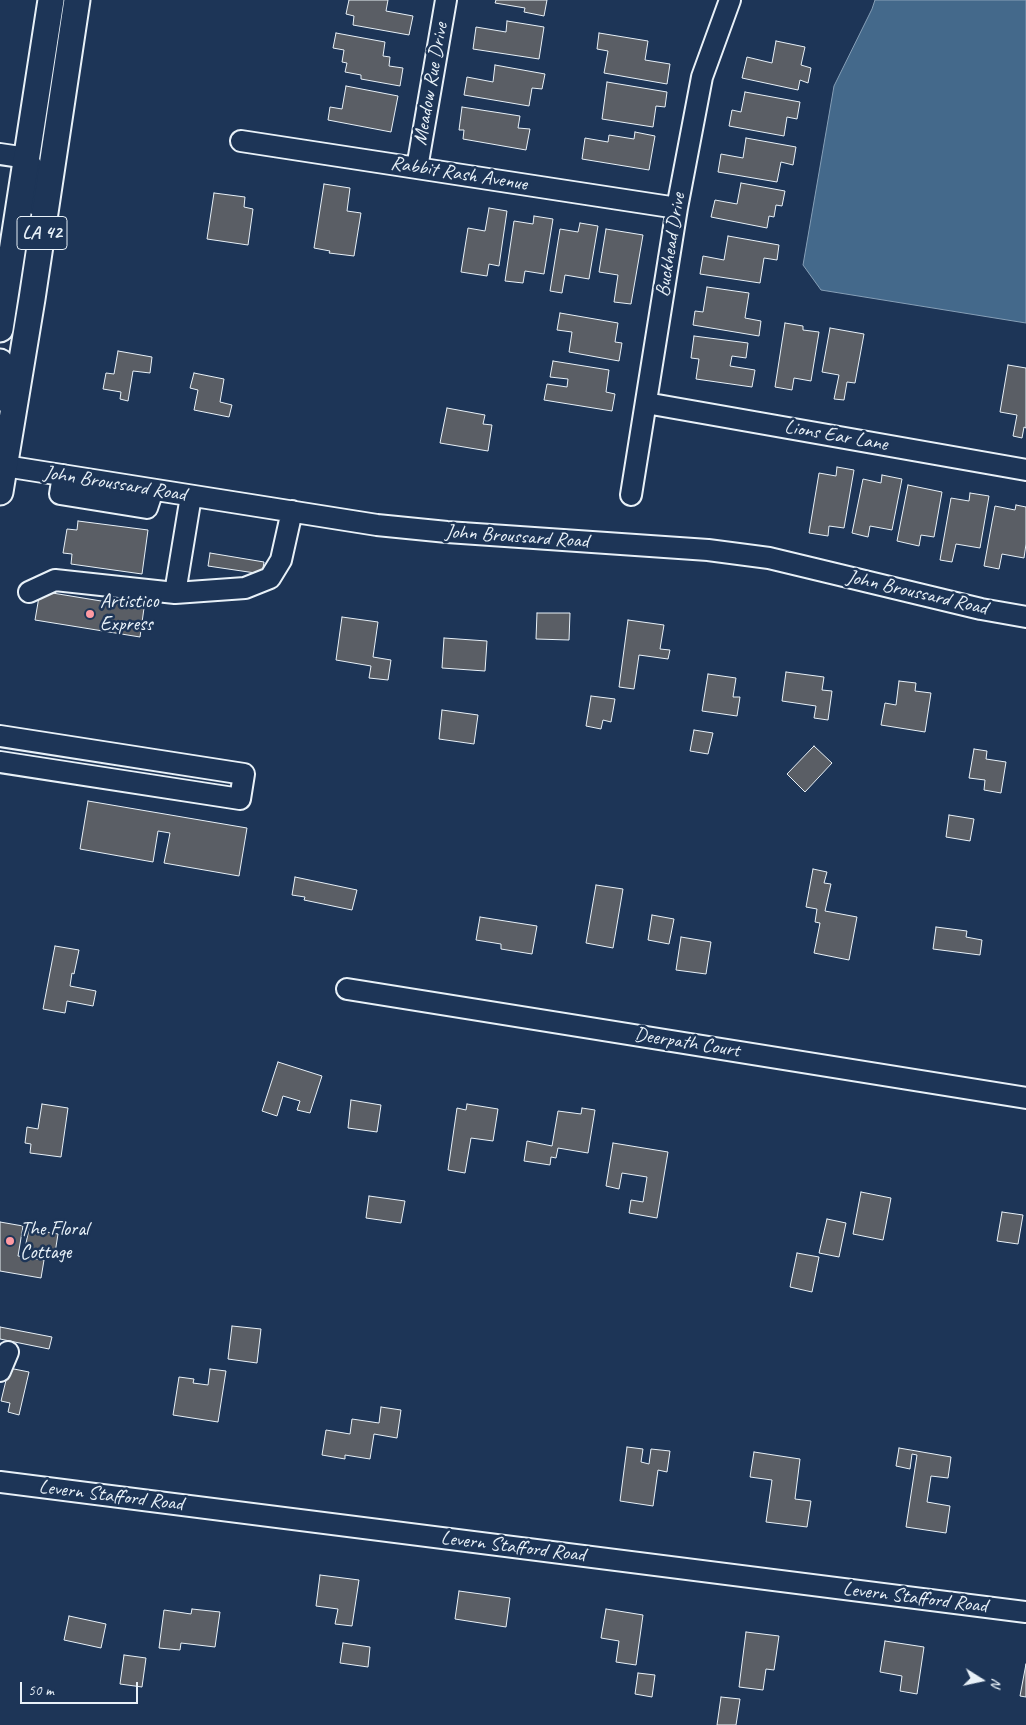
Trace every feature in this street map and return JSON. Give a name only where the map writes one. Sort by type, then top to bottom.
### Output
[{"type":"main road","name":"LA 42","points":[[0,329],[51,0]]},
{"type":"main road","name":"LA 42","points":[[0,492],[2,464],[32,299],[77,0]]},
{"type":"main road","points":[[0,362],[3,376],[0,398]]},
{"type":"street","name":"Meadow Rue Drive","points":[[417,168],[446,0]]},
{"type":"street","name":"Buckhead Drive","points":[[631,495],[677,208],[702,77],[730,0]]},
{"type":"street","name":"Rabbit Rash Avenue","points":[[241,141],[677,208]]},
{"type":"street","points":[[0,154],[27,158],[38,177],[26,265],[32,299]]},
{"type":"street","name":"Lions Ear Lane","points":[[646,403],[1026,470]]},
{"type":"street","name":"John Broussard Road","points":[[2,464],[63,475],[91,490],[122,494],[152,490],[377,525],[447,532],[708,550],[769,558],[981,609],[1026,617]]},
{"type":"street","points":[[175,593],[191,496]]},
{"type":"street","points":[[29,592],[55,580],[175,593],[245,588],[270,578],[281,560],[292,512]]},
{"type":"street","points":[[0,736],[244,774],[240,799],[0,762]]},
{"type":"street","name":"Deerpath Court","points":[[347,989],[1026,1098]]},
{"type":"street","points":[[0,1371],[8,1352]]},
{"type":"street","name":"Levern Stafford Road","points":[[0,1482],[1026,1612]]},
{"type":"water","points":[[875,0],[1026,0],[1026,323],[821,290],[803,265],[834,86]]},
{"type":"building","points":[[349,0],[388,0],[386,11],[413,16],[409,35],[353,25],[354,16],[346,14]]},
{"type":"building","points":[[496,0],[547,0],[544,16],[524,12],[525,8],[495,3]]},
{"type":"building","points":[[507,21],[544,27],[539,59],[473,49],[476,27],[506,32]]},
{"type":"building","points":[[336,33],[385,42],[383,56],[390,57],[389,66],[403,68],[400,86],[361,79],[361,75],[345,72],[347,63],[342,62],[344,50],[333,48]]},
{"type":"building","points":[[599,33],[648,41],[645,60],[670,64],[667,84],[604,73],[608,51],[597,49]]},
{"type":"building","points":[[776,41],[805,47],[801,65],[811,68],[808,83],[800,80],[798,90],[742,78],[747,57],[772,63]]},
{"type":"building","points":[[495,65],[545,74],[542,89],[532,88],[529,106],[464,95],[467,77],[493,82]]},
{"type":"building","points":[[607,82],[667,92],[665,107],[656,106],[653,127],[602,119]]},
{"type":"building","points":[[346,86],[398,96],[391,132],[328,120],[330,107],[342,109]]},
{"type":"building","points":[[745,92],[800,102],[797,119],[787,117],[784,136],[729,126],[732,110],[741,112]]},
{"type":"building","points":[[462,107],[520,116],[518,128],[530,129],[526,150],[463,139],[464,130],[459,130]]},
{"type":"building","points":[[635,132],[655,136],[649,170],[582,159],[585,138],[608,142],[609,135],[634,139]]},
{"type":"building","points":[[746,138],[796,147],[793,165],[781,162],[777,182],[718,172],[721,154],[743,158]]},
{"type":"building","points":[[741,183],[785,191],[782,206],[776,205],[774,217],[769,216],[767,228],[711,217],[715,200],[737,204]]},
{"type":"building","points":[[324,184],[350,188],[347,211],[361,213],[354,256],[329,253],[330,251],[314,248]]},
{"type":"building","points":[[214,193],[245,197],[244,207],[253,209],[248,245],[207,239]]},
{"type":"building","points":[[489,208],[507,211],[499,266],[489,264],[487,276],[461,272],[468,228],[485,231]]},
{"type":"building","points":[[534,216],[553,219],[544,274],[525,271],[523,283],[505,281],[514,221],[533,224]]},
{"type":"building","points":[[580,223],[598,226],[589,279],[565,275],[562,293],[550,291],[560,229],[578,232]]},
{"type":"building","points":[[606,229],[643,235],[631,304],[614,302],[618,275],[599,272]]},
{"type":"building","points":[[728,236],[779,245],[777,260],[764,258],[760,283],[700,274],[703,256],[724,260]]},
{"type":"building","points":[[707,287],[749,293],[745,318],[761,321],[759,336],[693,325],[695,311],[703,312]]},
{"type":"building","points":[[560,313],[618,323],[615,342],[622,343],[619,361],[569,352],[572,332],[557,330]]},
{"type":"building","points":[[785,323],[803,326],[803,330],[819,332],[811,381],[794,378],[792,390],[775,387]]},
{"type":"building","points":[[830,328],[864,334],[855,383],[847,382],[844,400],[834,399],[839,375],[822,372]]},
{"type":"building","points":[[694,336],[748,343],[746,358],[732,356],[730,366],[755,370],[752,387],[696,379],[699,359],[691,358]]},
{"type":"building","points":[[118,351],[152,357],[150,373],[133,371],[128,401],[120,399],[121,392],[103,389],[106,373],[114,374]]},
{"type":"building","points":[[553,361],[609,370],[606,392],[615,394],[612,411],[544,400],[547,384],[567,387],[568,379],[550,377]]},
{"type":"building","points":[[1008,365],[1026,368],[1026,428],[1024,427],[1022,438],[1013,436],[1017,415],[1000,412]]},
{"type":"building","points":[[194,373],[224,379],[220,402],[232,405],[229,417],[194,410],[198,390],[190,388]]},
{"type":"building","points":[[447,408],[485,415],[483,424],[492,425],[488,451],[440,443]]},
{"type":"building","points":[[837,467],[854,470],[844,528],[829,526],[828,536],[809,533],[819,473],[836,476]]},
{"type":"building","points":[[882,475],[902,479],[892,530],[870,526],[868,537],[852,533],[863,479],[881,483]]},
{"type":"building","points":[[908,485],[942,492],[934,537],[921,535],[919,546],[897,541]]},
{"type":"building","points":[[970,493],[989,496],[980,548],[956,544],[952,562],[940,560],[951,498],[969,501]]},
{"type":"building","points":[[1016,505],[1026,507],[1024,558],[1002,554],[999,569],[984,566],[995,506],[1015,510]]},
{"type":"building","points":[[78,521],[148,530],[142,574],[71,564],[72,554],[63,553],[67,529],[77,530]]},
{"type":"building","points":[[210,553],[264,562],[262,574],[208,566]]},
{"type":"building","name":"Artistico Express","points":[[40,591],[144,608],[140,637],[35,620]]},
{"type":"building","points":[[537,613],[570,613],[569,640],[536,639]]},
{"type":"building","points":[[342,617],[378,622],[373,657],[391,660],[388,680],[369,678],[371,666],[336,660]]},
{"type":"building","points":[[628,620],[664,625],[660,649],[670,650],[668,659],[639,655],[634,689],[619,687]]},
{"type":"building","points":[[444,638],[487,641],[485,671],[442,668]]},
{"type":"building","points":[[786,672],[824,677],[822,690],[832,691],[828,720],[814,718],[816,706],[782,701]]},
{"type":"building","points":[[708,674],[736,678],[733,697],[740,697],[737,716],[702,711]]},
{"type":"building","points":[[899,681],[916,683],[915,691],[931,693],[925,732],[881,725],[885,703],[896,705]]},
{"type":"building","points":[[591,696],[615,699],[611,722],[603,720],[601,729],[586,726]]},
{"type":"building","points":[[442,710],[478,715],[474,744],[439,739]]},
{"type":"building","points":[[694,730],[713,733],[708,754],[690,751]]},
{"type":"building","points":[[814,746],[832,763],[805,792],[787,774]]},
{"type":"building","points":[[974,749],[987,751],[986,759],[1006,762],[1001,793],[984,790],[985,780],[969,778]]},
{"type":"building","points":[[88,801],[247,828],[239,876],[164,863],[170,833],[158,831],[153,862],[80,849]]},
{"type":"building","points":[[949,815],[974,819],[970,841],[946,837]]},
{"type":"building","points":[[813,869],[827,872],[824,883],[831,884],[825,911],[857,917],[849,960],[814,953],[820,923],[815,922],[817,909],[806,907]]},
{"type":"building","points":[[295,877],[357,890],[352,910],[304,900],[305,897],[292,895]]},
{"type":"building","points":[[596,885],[623,889],[613,948],[586,943]]},
{"type":"building","points":[[652,915],[674,919],[669,944],[648,940]]},
{"type":"building","points":[[480,917],[537,926],[532,954],[501,949],[501,944],[476,940]]},
{"type":"building","points":[[936,927],[967,931],[966,937],[982,940],[980,955],[933,949]]},
{"type":"building","points":[[681,937],[711,942],[706,974],[676,970]]},
{"type":"building","points":[[55,946],[79,950],[70,986],[96,991],[93,1006],[67,1001],[65,1013],[43,1009]]},
{"type":"building","points":[[278,1062],[322,1076],[310,1113],[297,1110],[300,1101],[283,1096],[277,1116],[262,1111]]},
{"type":"building","points":[[351,1100],[381,1105],[377,1132],[348,1128]]},
{"type":"building","points":[[42,1104],[68,1108],[61,1157],[30,1153],[31,1144],[25,1143],[27,1127],[38,1129]]},
{"type":"building","points":[[467,1104],[498,1109],[493,1141],[471,1138],[465,1173],[448,1170],[457,1108],[466,1110]]},
{"type":"building","points":[[582,1108],[595,1110],[588,1153],[558,1148],[556,1158],[551,1157],[550,1165],[524,1161],[527,1141],[552,1146],[558,1111],[581,1114]]},
{"type":"building","points":[[613,1143],[668,1152],[657,1218],[629,1213],[631,1200],[643,1202],[647,1177],[622,1173],[619,1189],[606,1186]]},
{"type":"building","points":[[861,1192],[891,1198],[883,1240],[853,1234]]},
{"type":"building","points":[[369,1196],[405,1201],[401,1223],[366,1218]]},
{"type":"building","points":[[1002,1212],[1023,1215],[1018,1244],[997,1241]]},
{"type":"building","points":[[827,1219],[846,1223],[839,1257],[819,1253]]},
{"type":"building","name":"The Floral Cottage","points":[[0,1222],[23,1226],[18,1256],[44,1260],[41,1278],[0,1271]]},
{"type":"building","points":[[29,1229],[58,1234],[55,1253],[25,1248]]},
{"type":"building","points":[[797,1253],[819,1257],[812,1292],[790,1287]]},
{"type":"building","points":[[232,1326],[261,1329],[257,1363],[228,1359]]},
{"type":"building","points":[[0,1327],[52,1337],[49,1349],[0,1339]]},
{"type":"building","points":[[9,1368],[29,1372],[19,1415],[8,1412],[10,1403],[1,1401]]},
{"type":"building","points":[[210,1369],[226,1371],[218,1422],[173,1415],[179,1377],[194,1379],[193,1383],[208,1385]]},
{"type":"building","points":[[381,1407],[401,1410],[397,1438],[374,1434],[370,1459],[345,1455],[345,1459],[322,1455],[326,1430],[350,1434],[352,1419],[379,1423]]},
{"type":"building","points":[[627,1447],[643,1449],[641,1462],[649,1464],[651,1449],[670,1451],[667,1472],[658,1470],[653,1506],[620,1501]]},
{"type":"building","points":[[899,1448],[951,1457],[948,1478],[931,1476],[927,1502],[950,1506],[946,1533],[906,1527],[917,1455],[912,1454],[910,1469],[896,1466]]},
{"type":"building","points":[[754,1452],[800,1459],[795,1499],[811,1501],[807,1527],[766,1522],[772,1480],[750,1477]]},
{"type":"building","points":[[320,1575],[359,1580],[352,1626],[335,1624],[338,1609],[316,1606]]},
{"type":"building","points":[[459,1591],[510,1598],[506,1627],[455,1619]]},
{"type":"building","points":[[192,1609],[220,1612],[215,1647],[181,1643],[180,1650],[159,1648],[164,1610],[191,1614]]},
{"type":"building","points":[[606,1609],[643,1615],[636,1665],[616,1662],[619,1641],[601,1638]]},
{"type":"building","points":[[69,1616],[106,1624],[101,1648],[64,1640]]},
{"type":"building","points":[[746,1632],[779,1636],[774,1670],[766,1669],[763,1690],[739,1687]]},
{"type":"building","points":[[885,1641],[924,1647],[917,1694],[900,1691],[902,1676],[880,1672]]},
{"type":"building","points":[[343,1643],[370,1647],[368,1667],[340,1663]]},
{"type":"building","points":[[124,1655],[146,1658],[142,1687],[120,1684]]},
{"type":"building","points":[[1026,1664],[1026,1697],[1020,1696]]},
{"type":"building","points":[[638,1673],[655,1675],[652,1697],[635,1694]]},
{"type":"building","points":[[721,1697],[740,1699],[736,1725],[717,1725]]},
{"type":"place","name":"Artistico Express","points":[[90,614]]},
{"type":"place","name":"The Floral Cottage","points":[[10,1241]]}]
